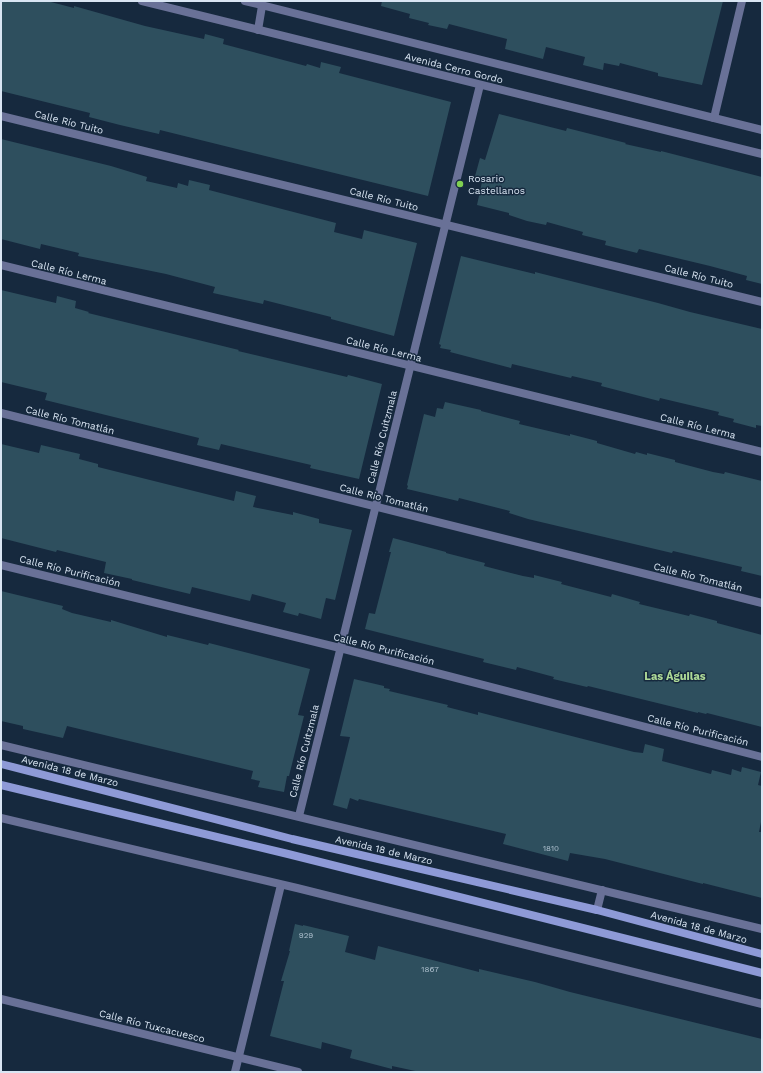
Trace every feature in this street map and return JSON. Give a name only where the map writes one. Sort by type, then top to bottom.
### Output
[{"type":"main road","name":"Avenida 18 de Marzo","points":[[1,764],[292,839],[597,910],[762,954]]},
{"type":"main road","points":[[1,785],[288,854],[762,973]]},
{"type":"street","name":"Avenida Cerro Gordo","points":[[142,1],[762,154]]},
{"type":"street","name":"Avenida Cerro Gordo","points":[[245,1],[762,130]]},
{"type":"street","points":[[714,118],[742,1]]},
{"type":"street","points":[[258,30],[262,6]]},
{"type":"street","name":"Calle Río Cuitzmala","points":[[298,816],[480,85]]},
{"type":"street","name":"Calle Río Tuito","points":[[1,116],[762,302]]},
{"type":"street","name":"Calle Río Lerma","points":[[1,265],[762,452]]},
{"type":"street","name":"Calle Río Tomatlán","points":[[1,413],[762,603]]},
{"type":"street","name":"Calle Río Purificación","points":[[1,565],[340,648],[762,757]]},
{"type":"street","name":"Avenida 18 de Marzo","points":[[1,744],[762,929]]},
{"type":"street","points":[[1,818],[281,885],[762,1004]]},
{"type":"street","points":[[235,1072],[281,885]]},
{"type":"street","points":[[597,910],[602,890]]},
{"type":"street","name":"Calle Río Tuxcacuesco","points":[[1,999],[298,1072]]},
{"type":"building","points":[[1,1],[47,1],[74,8],[74,6],[145,26],[204,39],[205,34],[224,39],[223,44],[306,66],[307,64],[320,68],[321,62],[341,67],[339,73],[451,102],[428,196],[160,130],[159,134],[120,125],[89,117],[90,113],[1,91]]},
{"type":"building","points":[[382,1],[723,1],[702,85],[658,76],[658,73],[620,63],[619,66],[604,63],[603,70],[583,65],[585,57],[546,47],[543,59],[505,49],[507,39],[449,24],[447,29],[428,25],[429,23],[409,18],[410,14],[381,6]]},
{"type":"building","points":[[499,114],[566,131],[567,128],[626,143],[625,144],[661,151],[762,177],[762,284],[746,280],[747,276],[710,266],[639,249],[637,253],[605,245],[606,241],[582,235],[583,232],[547,222],[546,225],[527,221],[509,215],[509,213],[477,205],[482,182],[474,180],[480,158],[485,160]]},
{"type":"building","points":[[1,139],[111,166],[147,177],[146,181],[177,188],[178,183],[188,186],[189,180],[210,185],[209,190],[336,223],[334,232],[362,239],[364,230],[417,243],[394,336],[331,319],[331,317],[264,300],[263,304],[213,293],[215,287],[166,274],[78,256],[79,253],[41,244],[40,249],[1,239]]},
{"type":"building","points":[[461,256],[535,274],[535,272],[762,329],[762,426],[756,425],[756,428],[733,422],[734,419],[718,415],[719,412],[660,398],[659,401],[601,386],[602,383],[572,376],[571,378],[512,364],[511,368],[440,348],[441,345],[439,344]]},
{"type":"building","points":[[1,290],[56,303],[57,296],[76,301],[75,308],[89,312],[88,313],[239,350],[238,351],[382,384],[359,479],[310,468],[311,465],[221,444],[219,450],[197,445],[199,438],[45,400],[47,393],[1,382]]},
{"type":"building","points":[[445,402],[520,421],[519,424],[597,441],[597,443],[635,454],[636,452],[647,455],[647,453],[713,472],[724,474],[725,472],[762,481],[762,576],[741,571],[742,567],[673,551],[672,553],[528,519],[509,513],[510,511],[459,498],[458,501],[407,489],[424,414],[435,417],[437,408],[443,409]]},
{"type":"building","points":[[1,444],[39,453],[41,445],[80,454],[79,459],[98,464],[98,467],[234,501],[236,491],[256,496],[253,507],[293,515],[293,512],[319,519],[319,523],[352,530],[335,600],[326,598],[321,619],[299,613],[298,616],[283,612],[286,603],[252,594],[250,601],[192,587],[190,594],[104,573],[106,562],[57,550],[56,552],[1,538]]},
{"type":"building","points":[[393,538],[485,563],[484,566],[534,578],[534,575],[562,582],[561,584],[611,597],[612,594],[640,602],[639,604],[689,616],[690,614],[762,635],[762,727],[707,713],[698,713],[553,679],[554,677],[517,667],[516,670],[483,662],[484,659],[365,629],[369,613],[375,614],[391,552],[389,552]]},
{"type":"building","points":[[1,591],[63,606],[62,609],[72,613],[111,622],[111,620],[167,637],[167,635],[208,645],[209,643],[310,669],[298,715],[304,716],[284,792],[258,787],[260,781],[251,779],[253,771],[67,726],[63,738],[23,729],[23,726],[1,721]]},
{"type":"building","points":[[354,679],[384,686],[384,688],[390,689],[389,691],[448,705],[447,707],[478,715],[478,712],[634,752],[643,753],[645,744],[664,749],[662,761],[711,774],[712,770],[731,775],[732,769],[741,772],[742,767],[761,772],[758,785],[762,786],[762,817],[759,832],[762,832],[762,898],[605,859],[570,853],[568,861],[503,844],[506,834],[359,799],[358,801],[350,798],[347,809],[333,805],[350,737],[340,736]]},
{"type":"building","points":[[295,924],[349,936],[345,952],[375,960],[378,946],[479,972],[479,969],[535,982],[762,1039],[762,1072],[420,1072],[392,1066],[392,1069],[350,1058],[352,1050],[322,1042],[321,1049],[270,1036],[284,981],[281,981],[290,951]]},
{"type":"place","name":"Rosario Castellanos","points":[[460,184]]},
{"type":"district","name":"Las Águilas","points":[[675,676]]}]
